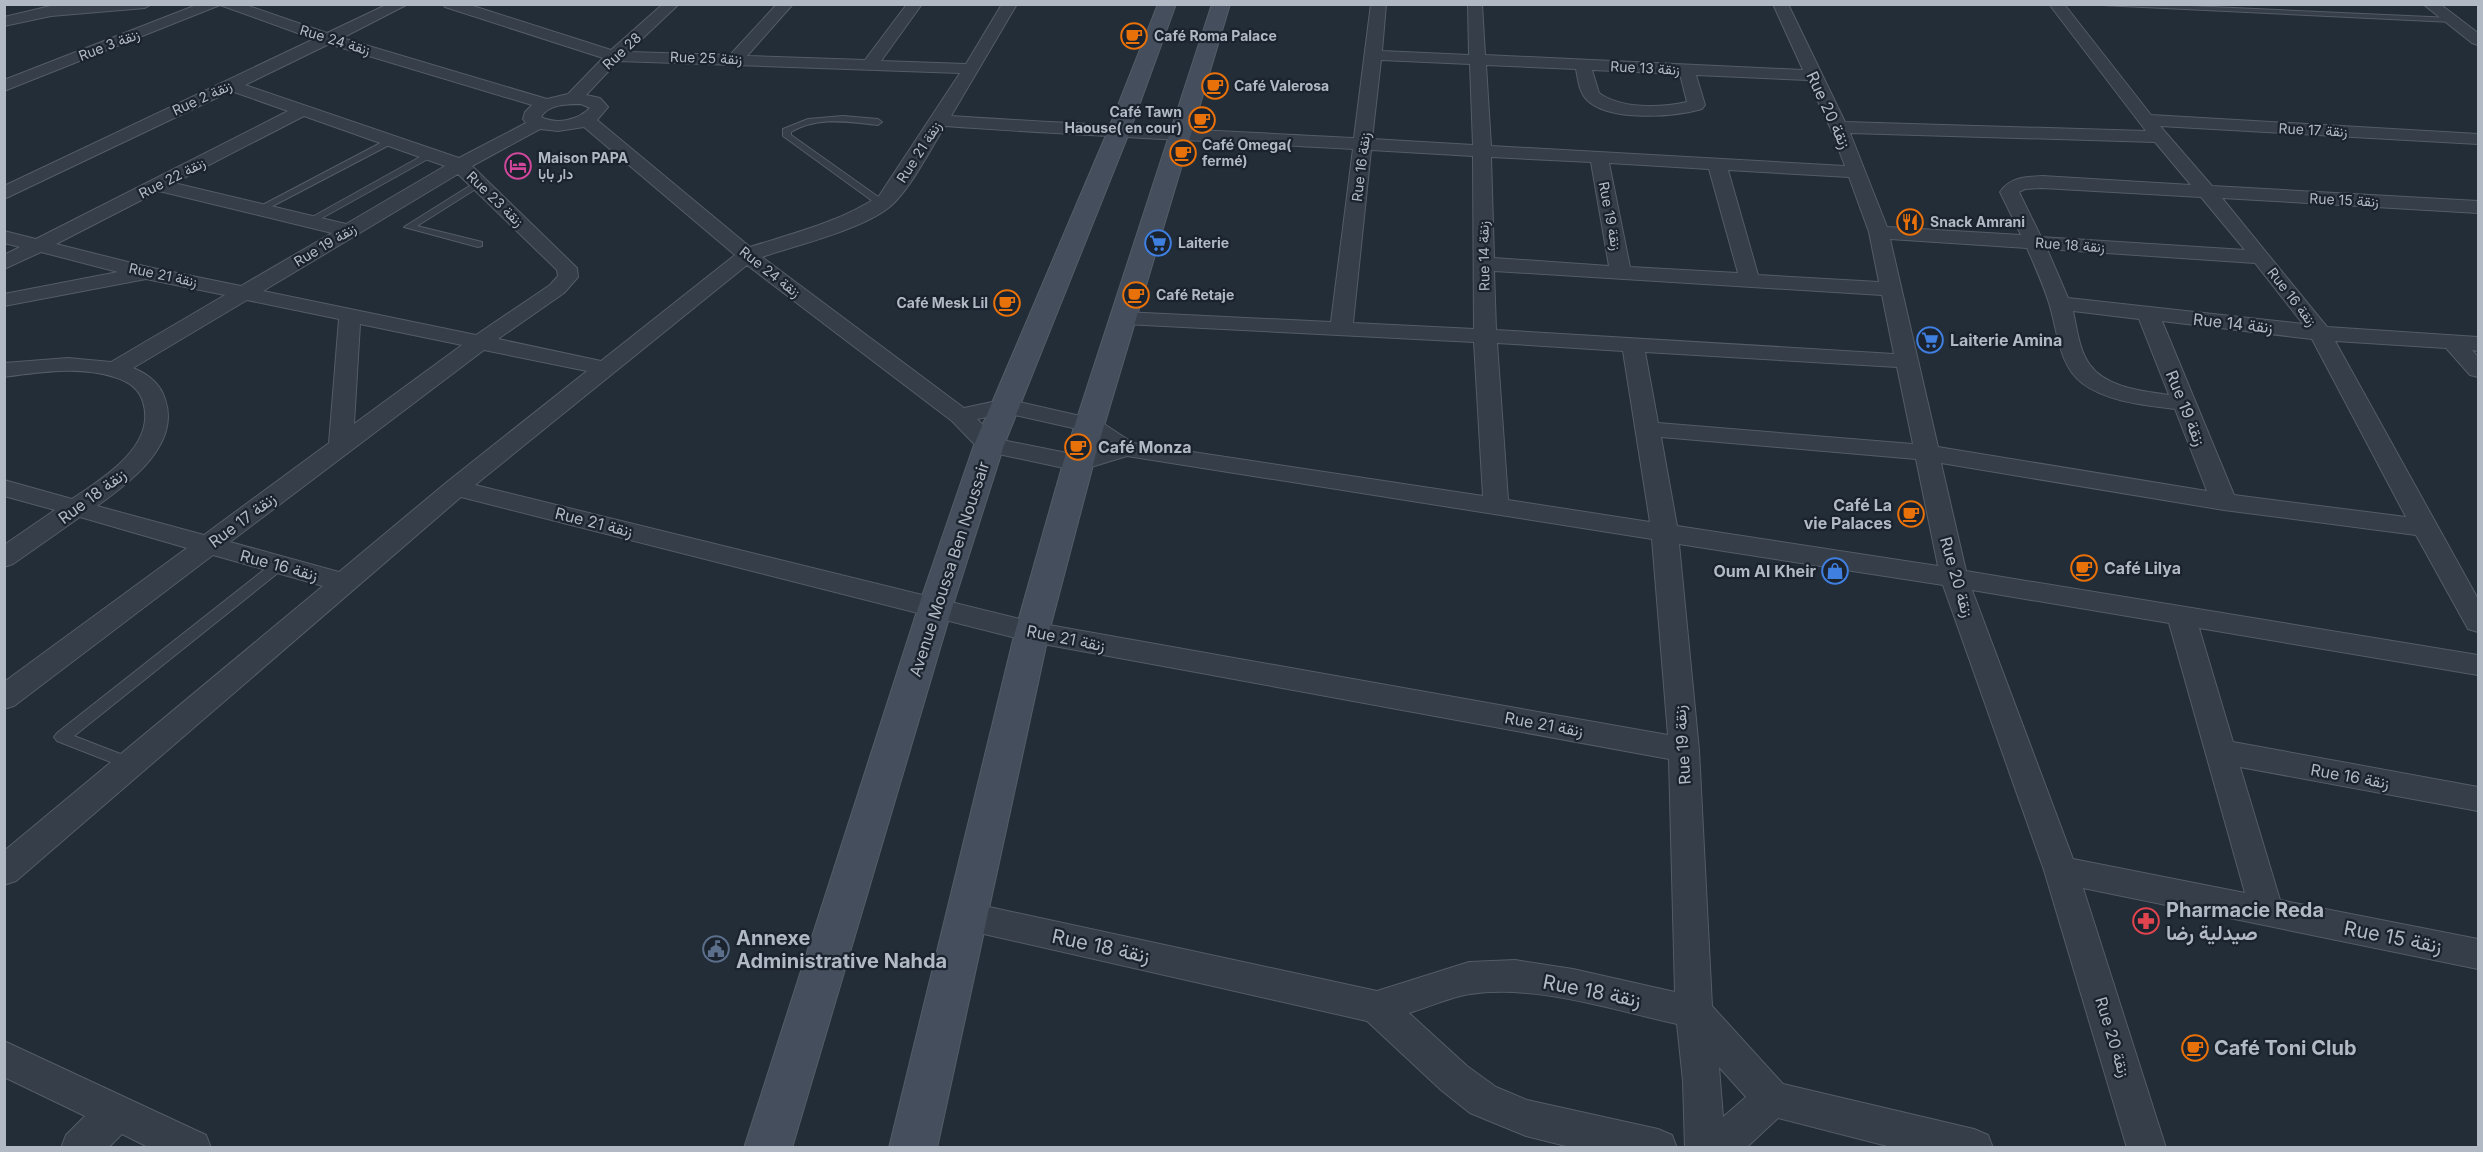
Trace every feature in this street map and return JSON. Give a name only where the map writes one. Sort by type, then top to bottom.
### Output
[{"type":"street","points":[[4,22],[78,4]]},
{"type":"street","points":[[51,11],[145,4]]},
{"type":"street","name":"Rue 3 زنقة","points":[[4,86],[214,4]]},
{"type":"street","name":"Rue 24 زنقة","points":[[227,4],[328,39],[547,104]]},
{"type":"street","name":"Rue 2 زنقة","points":[[4,193],[401,4]]},
{"type":"street","name":"Rue 25 زنقة","points":[[450,4],[614,56],[971,69]]},
{"type":"street","name":"Rue 28","points":[[573,99],[614,56],[672,4]]},
{"type":"street","points":[[736,59],[786,4]]},
{"type":"street","points":[[870,65],[915,4]]},
{"type":"street","name":"Rue 21 زنقة","points":[[4,871],[456,488],[747,255],[844,222],[868,212],[881,203],[896,188],[1010,4]]},
{"type":"street","name":"Avenue Moussa Ben Noussair","points":[[768,1148],[989,445],[1118,133],[1167,4]]},
{"type":"street","points":[[913,1148],[1032,632],[1090,424],[1221,4]]},
{"type":"street","name":"Rue 16 زنقة","points":[[1341,330],[1379,4]]},
{"type":"street","name":"Rue 14 زنقة","points":[[1475,4],[1482,152],[1485,336],[1496,507]]},
{"type":"street","name":"Rue 20 زنقة","points":[[1780,4],[1812,75],[1839,127],[1879,232],[1954,578],[2061,870],[2147,1148]]},
{"type":"street","name":"Rue 16 زنقة","points":[[2056,4],[2320,333],[2478,622]]},
{"type":"street","points":[[2430,4],[2477,38]]},
{"type":"street","points":[[492,17],[507,9]]},
{"type":"street","name":"Rue 13 زنقة","points":[[1374,55],[1812,75]]},
{"type":"street","points":[[1582,65],[1591,95],[1600,103],[1655,110],[1680,110],[1696,105],[1687,70]]},
{"type":"street","name":"Rue 23 زنقة","points":[[230,85],[460,165],[567,268],[569,272],[565,282],[557,289],[480,342]]},
{"type":"street","points":[[573,99],[588,100],[598,104],[598,111],[586,120],[560,126],[538,123],[532,119],[532,114],[547,104],[573,99]]},
{"type":"street","name":"Rue 22 زنقة","points":[[40,245],[303,110]]},
{"type":"street","name":"Rue 24 زنقة","points":[[586,120],[747,255],[960,416],[989,445]]},
{"type":"street","points":[[940,120],[1118,133],[1182,134],[1857,172]]},
{"type":"street","name":"Rue 19 زنقة","points":[[114,370],[460,165],[538,123]]},
{"type":"street","name":"Rue 17 زنقة","points":[[1839,127],[2154,128],[2478,139]]},
{"type":"street","name":"Rue 19 زنقة","points":[[1599,158],[1621,273]]},
{"type":"street","points":[[1717,165],[1750,281]]},
{"type":"street","points":[[2185,404],[2122,393],[2091,378],[2081,370],[2060,303],[2035,243],[2010,192],[2013,187],[2021,184],[2042,183],[2209,193]]},
{"type":"street","points":[[157,185],[350,231]]},
{"type":"street","name":"Rue 15 زنقة","points":[[2209,193],[2478,207]]},
{"type":"street","name":"Rue 18 زنقة","points":[[1879,232],[2260,257]]},
{"type":"street","name":"Rue 21 زنقة","points":[[4,237],[148,273],[603,368]]},
{"type":"street","points":[[4,263],[40,245]]},
{"type":"street","points":[[1484,264],[1892,289]]},
{"type":"street","points":[[4,300],[148,273]]},
{"type":"street","name":"Rue 14 زنقة","points":[[2060,303],[2320,333],[2478,344]]},
{"type":"street","name":"Rue 19 زنقة","points":[[2148,314],[2224,502]]},
{"type":"street","points":[[341,447],[350,316]]},
{"type":"street","points":[[1124,318],[1485,336],[1906,361]]},
{"type":"street","name":"Rue 17 زنقة","points":[[4,698],[480,342]]},
{"type":"street","points":[[2453,343],[2478,370]]},
{"type":"street","name":"Rue 19 زنقة","points":[[1633,345],[1665,533],[1684,750],[1694,1012],[1702,1081],[1705,1148]]},
{"type":"street","name":"Rue 18 زنقة","points":[[4,370],[56,364],[114,370],[137,377],[152,388],[157,403],[156,423],[147,444],[132,466],[78,509],[4,558]]},
{"type":"street","points":[[960,416],[1006,406],[1090,424],[1126,449],[1954,578],[2478,665]]},
{"type":"street","points":[[1648,429],[1928,453],[2224,502],[2425,528]]},
{"type":"street","points":[[989,445],[1078,464],[1126,449]]},
{"type":"street","name":"Rue 16 زنقة","points":[[4,488],[345,583]]},
{"type":"street","name":"Rue 21 زنقة","points":[[456,488],[1032,632],[1684,750]]},
{"type":"street","points":[[2181,616],[2267,912]]},
{"type":"street","name":"Rue 16 زنقة","points":[[2221,753],[2478,799]]},
{"type":"street","name":"Rue 15 زنقة","points":[[2061,870],[2478,954]]},
{"type":"street","name":"Rue 18 زنقة","points":[[966,916],[1377,1007],[1469,978],[1515,976],[1573,985],[1694,1012]]},
{"type":"street","points":[[1377,1007],[1454,1078],[1483,1100],[1526,1118],[1658,1148]]},
{"type":"street","points":[[1694,1012],[1772,1099],[1974,1148]]},
{"type":"street","points":[[4,1058],[192,1148]]},
{"type":"street","points":[[1717,1148],[1772,1099]]},
{"type":"street","points":[[80,1148],[117,1112]]},
{"type":"lane","points":[[2084,4],[2452,20]]},
{"type":"lane","points":[[878,122],[815,119],[803,122],[786,131],[787,136],[803,149],[881,203]]},
{"type":"lane","points":[[260,209],[390,141]]},
{"type":"lane","points":[[310,221],[430,155]]},
{"type":"lane","points":[[478,183],[409,227],[478,244]]},
{"type":"lane","points":[[131,764],[62,737],[279,565]]},
{"type":"place","name":"Café Roma Palace","points":[[1134,36]]},
{"type":"place","name":"Café Valerosa","points":[[1215,86]]},
{"type":"place","name":"Café Tawn Haouse( en cour)","points":[[1202,120]]},
{"type":"place","name":"Café Omega( fermé)","points":[[1183,153]]},
{"type":"place","name":"Maison PAPA دار بابا","points":[[518,166]]},
{"type":"place","name":"Snack Amrani","points":[[1910,222]]},
{"type":"place","name":"Laiterie","points":[[1158,243]]},
{"type":"place","name":"Café Retaje","points":[[1136,295]]},
{"type":"place","name":"Café Mesk Lil","points":[[1007,303]]},
{"type":"place","name":"Laiterie Amina","points":[[1930,340]]},
{"type":"place","name":"Café Monza","points":[[1078,447]]},
{"type":"place","name":"Café La vie Palaces","points":[[1911,514]]},
{"type":"place","name":"Café Lilya","points":[[2084,568]]},
{"type":"place","name":"Oum Al Kheir","points":[[1835,571]]},
{"type":"place","name":"Pharmacie Reda صيدلية رضا","points":[[2146,921]]},
{"type":"place","name":"Annexe Administrative Nahda","points":[[716,949]]},
{"type":"place","name":"Café Toni Club","points":[[2195,1048]]}]
